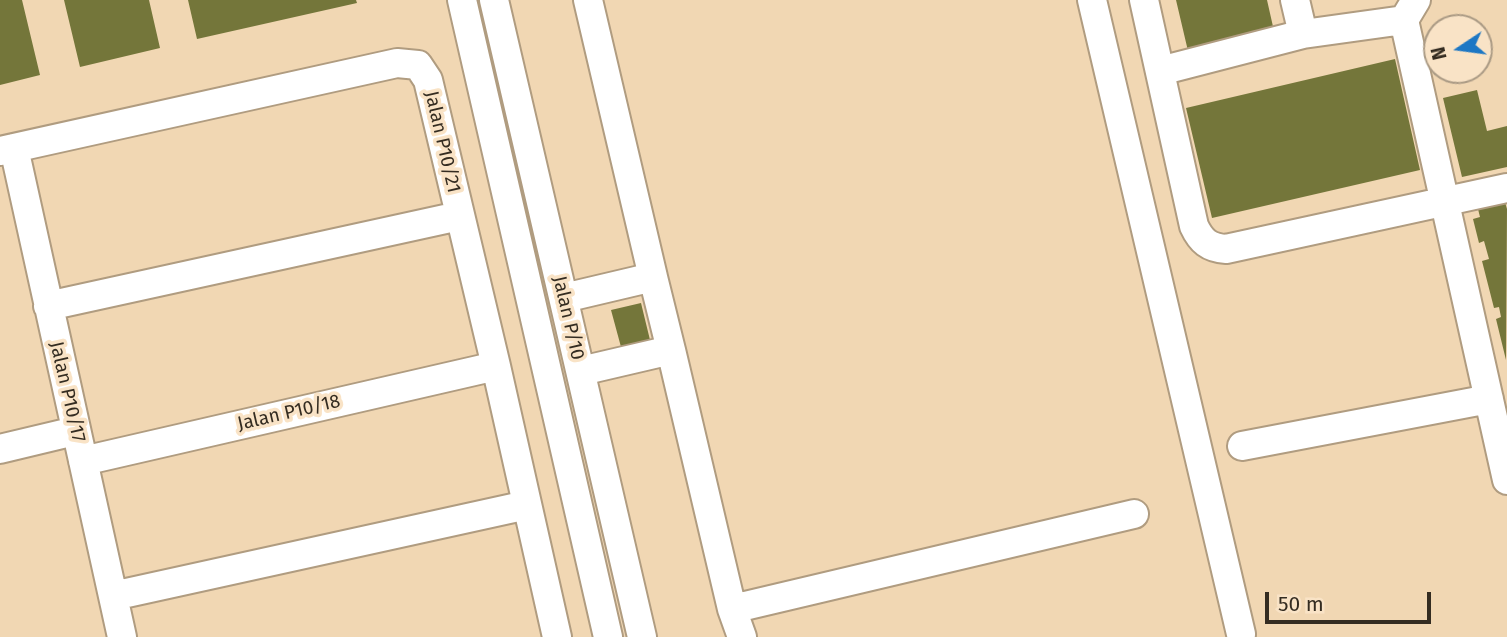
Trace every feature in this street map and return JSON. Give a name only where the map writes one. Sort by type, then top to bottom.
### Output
[{"type":"street","name":"Jalan P/10","points":[[462,0],[608,637]]},
{"type":"street","name":"Jalan P/10","points":[[495,0],[642,637]]},
{"type":"street","points":[[587,0],[732,609],[742,637]]},
{"type":"street","points":[[1092,0],[1241,634]]},
{"type":"street","points":[[1144,0],[1194,226],[1208,245],[1226,249],[1507,188]]},
{"type":"street","points":[[1295,0],[1303,34]]},
{"type":"street","points":[[1160,71],[1410,10],[1444,203],[1507,480]]},
{"type":"street","name":"Jalan P10/21","points":[[7,149],[397,64],[418,65],[428,80],[557,637]]},
{"type":"street","name":"Jalan P10/17","points":[[7,149],[48,306],[122,637]]},
{"type":"street","points":[[48,306],[459,216]]},
{"type":"street","points":[[564,298],[653,277]]},
{"type":"street","points":[[581,371],[671,350]]},
{"type":"street","name":"Jalan P10/18","points":[[83,461],[496,366]]},
{"type":"street","points":[[1242,446],[1489,400]]},
{"type":"street","points":[[0,449],[75,431]]},
{"type":"street","points":[[113,596],[527,505]]},
{"type":"street","points":[[732,609],[1133,514]]},
{"type":"shaded area","points":[[0,0],[1507,0],[1507,637],[0,637]]},
{"type":"building","points":[[0,0],[22,0],[40,75],[0,85]]},
{"type":"building","points":[[64,0],[149,0],[160,48],[80,67]]},
{"type":"building","points":[[188,0],[356,0],[357,3],[197,39]]},
{"type":"building","points":[[1176,0],[1267,0],[1274,31],[1188,51]]},
{"type":"building","points":[[1395,59],[1420,170],[1212,218],[1186,108]]},
{"type":"building","points":[[1477,90],[1487,131],[1507,126],[1507,167],[1462,177],[1443,98]]},
{"type":"building","points":[[1504,199],[1507,209],[1506,360],[1496,319],[1501,317],[1499,307],[1494,308],[1482,261],[1489,259],[1484,241],[1479,243],[1473,219],[1480,217],[1477,205]]},
{"type":"building","points":[[641,303],[650,340],[621,347],[611,310]]}]
